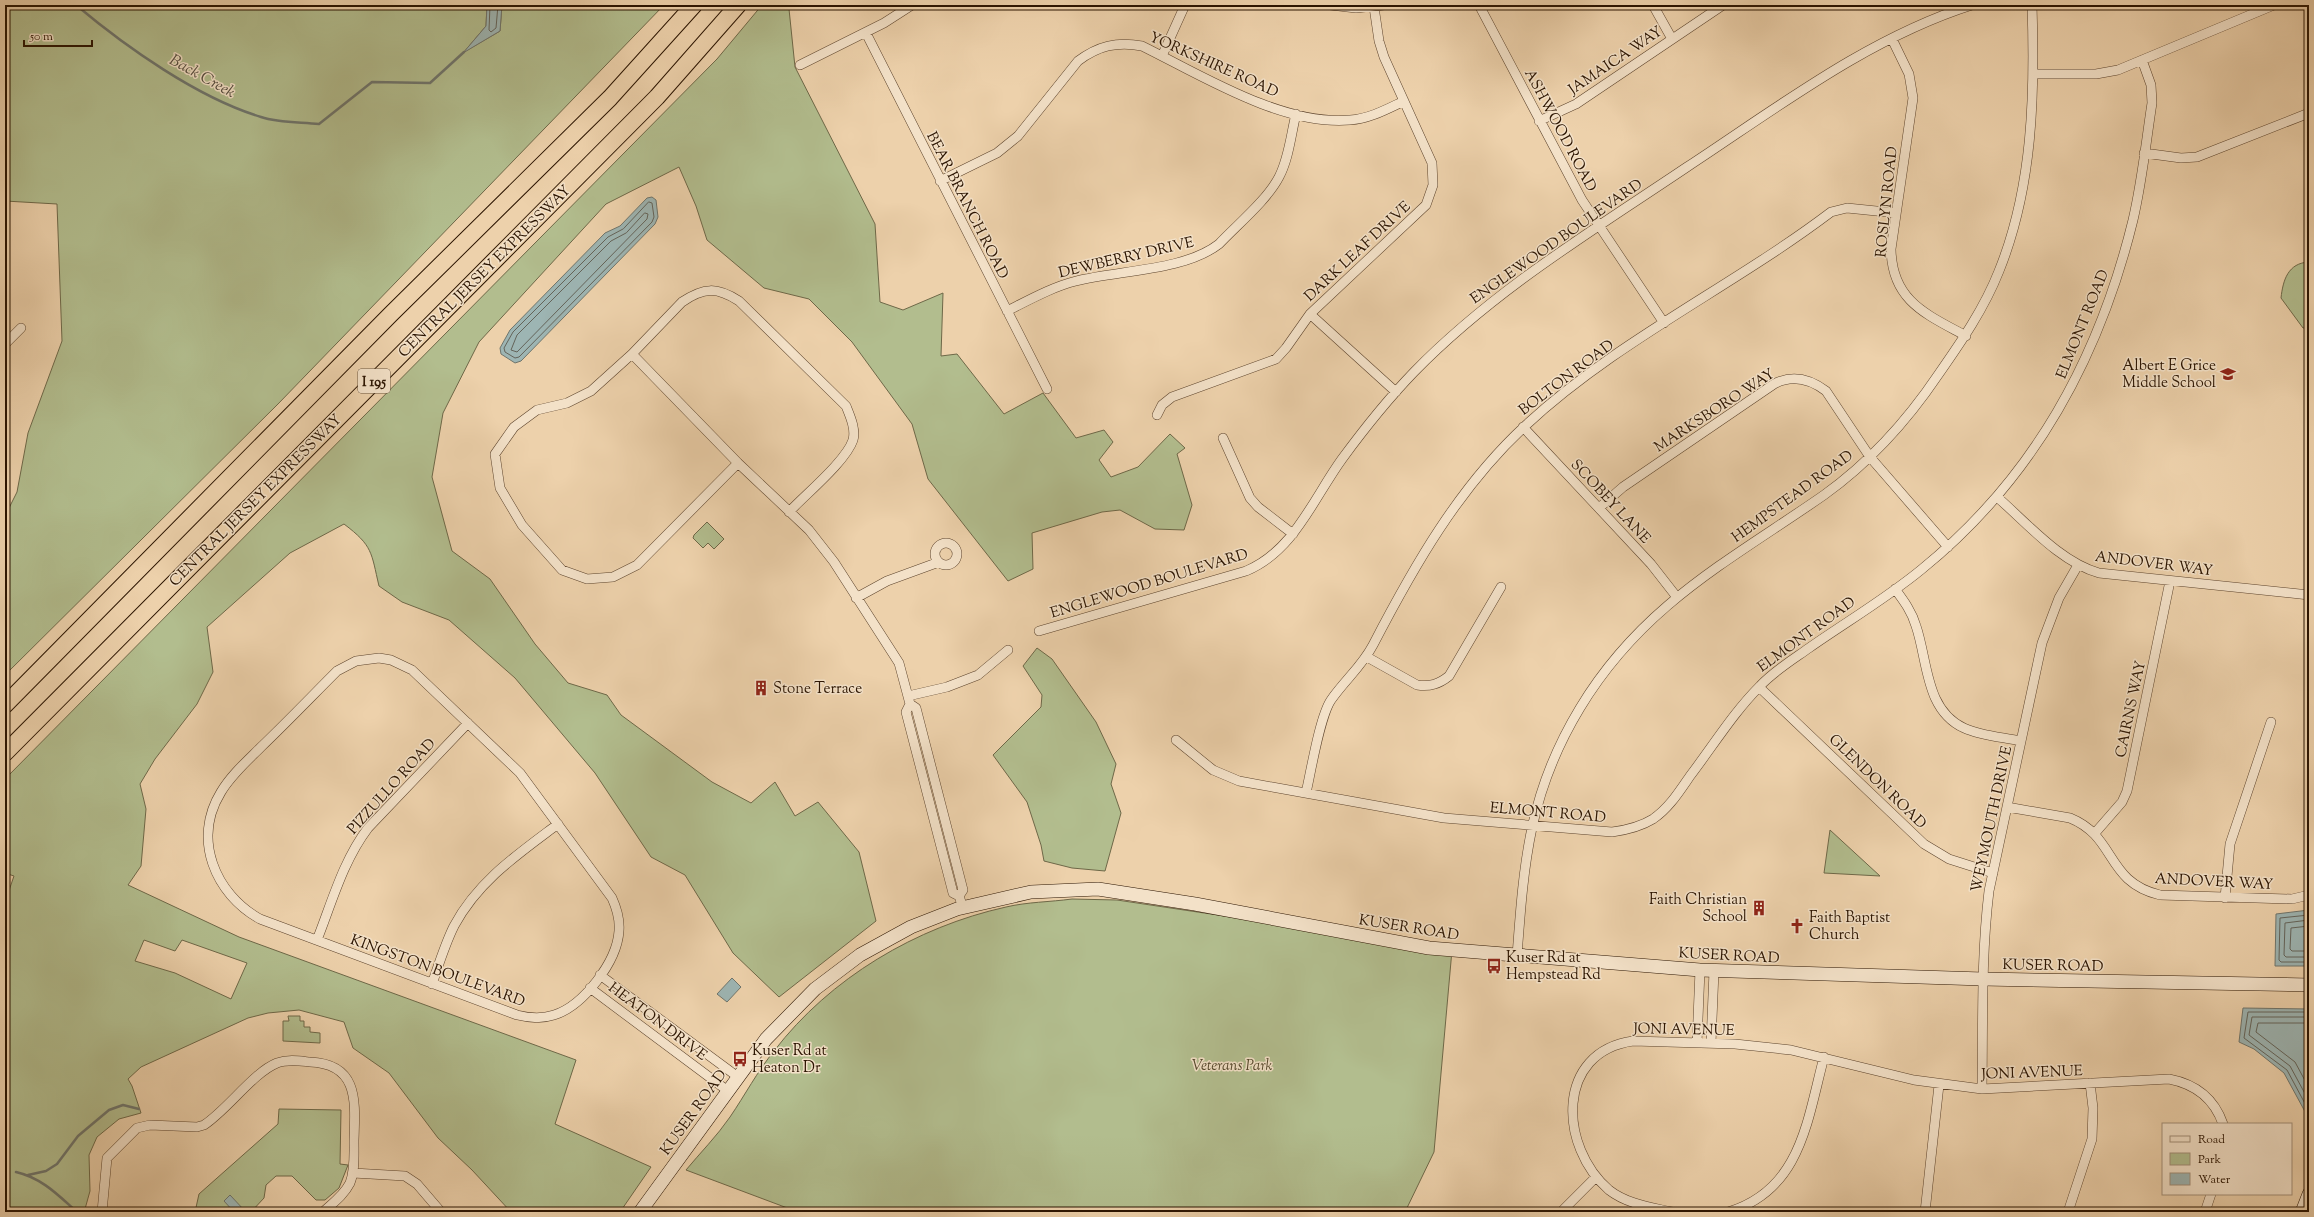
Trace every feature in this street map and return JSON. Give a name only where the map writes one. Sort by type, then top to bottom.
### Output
[{"type":"highway","name":"I 195","points":[[5,705],[391,314],[598,109],[694,5]]},
{"type":"highway","name":"CENTRAL JERSEY EXPRESSWAY","points":[[5,753],[633,122],[738,5]]},
{"type":"street","points":[[800,64],[866,33],[912,5]]},
{"type":"street","points":[[1162,56],[1185,5]]},
{"type":"street","points":[[1330,5],[1356,8],[1384,5]]},
{"type":"street","name":"ASHWOOD ROAD","points":[[1479,5],[1582,200],[1664,324]]},
{"type":"street","points":[[1653,5],[1672,39]]},
{"type":"street","name":"JAMAICA WAY","points":[[1539,121],[1576,104],[1723,5]]},
{"type":"street","name":"ENGLEWOOD BOULEVARD","points":[[1039,630],[1246,571],[1272,557],[1293,534],[1342,459],[1396,392],[1437,349],[1492,301],[1599,226],[1799,93],[1892,39],[1972,5]]},
{"type":"street","name":"HEMPSTEAD ROAD","points":[[1518,956],[1523,877],[1531,825],[1552,762],[1580,708],[1615,658],[1646,624],[1676,596],[1826,494],[1870,457],[1900,426],[1923,398],[1966,336],[1999,272],[2011,236],[2028,148],[2034,74],[2032,5]]},
{"type":"street","points":[[2034,74],[2104,73],[2142,60],[2274,5]]},
{"type":"street","name":"DARK LEAF DRIVE","points":[[1157,415],[1162,404],[1172,397],[1276,359],[1286,348],[1310,314],[1348,276],[1419,213],[1431,195],[1434,174],[1432,163],[1382,52],[1374,7]]},
{"type":"street","name":"BEAR BRANCH ROAD","points":[[866,33],[1047,389]]},
{"type":"street","name":"ROSLYN ROAD","points":[[1892,39],[1909,74],[1913,98],[1896,213],[1891,260],[1898,284],[1912,304],[1923,312],[1966,336]]},
{"type":"street","name":"YORKSHIRE ROAD","points":[[940,181],[1008,145],[1018,136],[1078,61],[1088,54],[1110,44],[1142,46],[1248,98],[1296,114],[1338,121],[1350,120],[1375,114],[1404,101]]},
{"type":"street","name":"ELMONT ROAD","points":[[1176,740],[1213,770],[1239,781],[1444,818],[1612,832],[1626,830],[1652,819],[1670,804],[1728,722],[1759,687],[1782,667],[1895,589],[1948,547],[1997,497],[2047,430],[2084,363],[2100,326],[2134,218],[2152,96],[2142,60]]},
{"type":"street","points":[[2144,153],[2181,158],[2197,157],[2309,113]]},
{"type":"street","name":"DEWBERRY DRIVE","points":[[1006,311],[1049,290],[1077,280],[1189,260],[1210,251],[1271,189],[1279,177],[1284,165],[1296,114]]},
{"type":"street","name":"BOLTON ROAD","points":[[1306,793],[1327,708],[1367,657],[1404,586],[1435,536],[1480,474],[1524,427],[1581,379],[1831,212],[1847,208],[1896,213]]},
{"type":"street","points":[[738,463],[637,565],[613,578],[587,579],[562,570],[522,525],[500,488],[495,454],[514,427],[537,410],[567,403],[591,391],[632,354],[682,302],[692,296],[711,290],[725,292],[739,301],[846,406],[853,427],[853,439],[845,455],[789,512]]},
{"type":"street","points":[[1310,314],[1396,392]]},
{"type":"street","points":[[5,344],[21,328]]},
{"type":"street","points":[[632,354],[738,463],[809,530],[856,598],[898,663],[909,700],[916,708],[963,890],[960,902]]},
{"type":"street","name":"MARKSBORO WAY","points":[[1599,508],[1623,487],[1774,384],[1789,379],[1809,380],[1826,390],[1870,457],[1948,547]]},
{"type":"street","name":"SCOBEY LANE","points":[[1524,427],[1651,564],[1676,596]]},
{"type":"street","points":[[1223,438],[1250,498],[1258,507],[1293,534]]},
{"type":"street","name":"ANDOVER WAY","points":[[1997,497],[2078,566],[2099,573],[2309,595]]},
{"type":"street","points":[[856,598],[887,581],[939,562]]},
{"type":"street","name":"WEYMOUTH DRIVE","points":[[1982,1089],[1983,979],[1986,917],[1993,873],[2042,643],[2050,620],[2078,566]]},
{"type":"street","name":"CAIRNS WAY","points":[[2095,833],[2118,808],[2127,791],[2170,580]]},
{"type":"street","points":[[1367,657],[1417,685],[1426,686],[1443,681],[1449,676],[1501,587]]},
{"type":"street","points":[[1895,589],[1911,614],[1932,692],[1945,714],[1962,727],[1973,732],[2021,741]]},
{"type":"street","points":[[909,700],[978,675],[1008,650]]},
{"type":"street","name":"KINGSTON BOULEVARD","points":[[379,658],[402,664],[412,670],[520,773],[558,824],[608,892],[616,908],[619,932],[617,943],[600,975],[590,988],[573,1005],[563,1011],[540,1018],[517,1015],[260,919],[233,900],[220,883],[211,861],[208,835],[213,808],[228,782],[337,671],[356,661],[379,658]]},
{"type":"street","name":"GLENDON ROAD","points":[[1759,687],[1924,844],[1949,860],[1993,873]]},
{"type":"street","points":[[909,700],[906,712],[953,894],[960,902]]},
{"type":"street","points":[[2225,898],[2230,844],[2271,722]]},
{"type":"street","name":"PIZZULLO ROAD","points":[[317,940],[343,872],[358,842],[368,828],[468,723]]},
{"type":"street","points":[[929,801],[939,798]]},
{"type":"street","name":"ANDOVER WAY","points":[[2007,807],[2070,818],[2080,822],[2095,833],[2119,871],[2137,887],[2160,895],[2292,899],[2309,895]]},
{"type":"street","points":[[432,984],[454,927],[476,893],[505,864],[558,824]]},
{"type":"street","name":"KUSER ROAD","points":[[640,1212],[738,1077],[779,1024],[815,989],[837,971],[896,934],[960,902],[1031,892],[1098,889],[1195,904],[1429,948],[1700,970],[1983,979],[2308,985]]},
{"type":"street","points":[[1697,1042],[1700,970]]},
{"type":"street","points":[[1711,1043],[1714,971]]},
{"type":"street","name":"HEATON DRIVE","points":[[600,975],[738,1077]]},
{"type":"street","name":"HEATON DRIVE","points":[[590,988],[728,1091]]},
{"type":"street","name":"JONI AVENUE","points":[[1672,1212],[1635,1204],[1610,1191],[1596,1177],[1585,1158],[1574,1122],[1573,1093],[1583,1070],[1600,1052],[1621,1042],[1697,1042],[1758,1046],[1824,1057],[1939,1085],[1982,1089],[2157,1078],[2180,1081],[2194,1086],[2207,1097],[2218,1112],[2224,1123]]},
{"type":"street","points":[[1728,1212],[1751,1203],[1764,1194],[1776,1184],[1791,1165],[1802,1140],[1824,1057]]},
{"type":"street","points":[[102,1212],[107,1158],[137,1128],[150,1125],[197,1127],[204,1125],[268,1068],[286,1060],[322,1062],[333,1066],[345,1075],[352,1088],[355,1101],[353,1174],[344,1193],[324,1212]]},
{"type":"street","points":[[2068,1212],[2092,1139],[2093,1108],[2090,1083]]},
{"type":"street","points":[[1925,1212],[1939,1085]]},
{"type":"street","points":[[353,1174],[404,1176],[417,1184],[441,1212]]},
{"type":"street","points":[[1561,1212],[1596,1177]]},
{"type":"street","points":[[2302,1212],[2309,1194]]},
{"type":"street","points":[[2205,1212],[2211,1195]]},
{"type":"green space","points":[[5,5],[487,5],[486,26],[464,52],[500,31],[502,5],[664,5],[278,404],[5,675],[5,516],[17,492],[28,433],[62,341],[57,204],[5,201]]},
{"type":"green space","points":[[762,5],[792,5],[789,9],[795,67],[875,224],[880,302],[903,310],[943,293],[941,356],[957,354],[1004,414],[1043,393],[1076,438],[1104,430],[1113,442],[1099,460],[1111,477],[1138,467],[1170,434],[1185,448],[1177,454],[1192,505],[1184,530],[1155,529],[1120,510],[1102,512],[1032,533],[1033,569],[1008,581],[928,479],[912,424],[852,342],[809,299],[764,288],[707,240],[696,206],[679,167],[606,204],[479,342],[443,413],[432,477],[452,551],[490,579],[535,644],[568,683],[607,695],[621,715],[712,782],[751,803],[775,782],[795,816],[818,802],[859,852],[876,921],[779,997],[733,953],[685,875],[651,857],[595,773],[515,678],[449,620],[402,602],[379,586],[372,557],[366,544],[344,524],[290,553],[207,627],[213,672],[197,704],[155,759],[140,784],[146,809],[141,866],[128,885],[239,937],[576,1060],[555,1124],[651,1167],[620,1212],[511,1212],[472,1170],[438,1138],[389,1073],[353,1048],[344,1022],[299,1010],[268,1013],[248,1018],[141,1067],[128,1079],[132,1086],[141,1113],[119,1119],[97,1137],[89,1155],[90,1191],[85,1209],[80,1212],[5,1212],[5,902],[14,876],[5,873],[5,779],[717,59]],"holes":[[[144,940],[175,951],[182,940],[247,963],[231,999],[175,973],[135,961]]]},
{"type":"green space","points":[[2309,262],[2309,328],[2303,328],[2281,298],[2285,279],[2291,269],[2302,263]]},
{"type":"green space","points":[[707,522],[724,539],[714,549],[708,543],[703,548],[693,538],[694,535]]},
{"type":"green space","points":[[1037,648],[1052,659],[1096,722],[1116,764],[1111,784],[1121,813],[1105,871],[1072,868],[1044,861],[1041,845],[1027,802],[993,755],[1041,707],[1042,695],[1023,666]]},
{"type":"green space","points":[[1830,830],[1880,876],[1824,873]]},
{"type":"green space","name":"Veterans Park","points":[[1072,899],[1117,900],[1452,950],[1434,1152],[1405,1212],[798,1212],[686,1170],[725,1124],[762,1067],[796,1025],[821,1001],[848,979],[877,959],[908,942],[972,916],[1014,905]]},
{"type":"green space","points":[[288,1016],[300,1016],[300,1021],[304,1021],[304,1027],[310,1027],[310,1032],[320,1033],[320,1043],[283,1041],[283,1021],[289,1021]]},
{"type":"green space","points":[[279,1109],[341,1110],[340,1164],[348,1165],[339,1188],[325,1200],[316,1200],[292,1176],[276,1176],[266,1185],[264,1198],[251,1212],[195,1212],[199,1194],[278,1124]]},
{"type":"water","points":[[487,5],[502,5],[500,31],[463,53],[486,26]]},
{"type":"water","points":[[652,197],[656,200],[658,217],[655,224],[521,361],[515,363],[501,354],[500,348],[510,330],[605,233],[620,226],[647,198]]},
{"type":"water","points":[[2309,910],[2309,966],[2275,966],[2276,914]]},
{"type":"water","points":[[732,978],[741,987],[727,1002],[717,994]]},
{"type":"water","points":[[2243,1008],[2309,1009],[2309,1119],[2284,1073],[2254,1049],[2239,1042]]},
{"type":"water","points":[[230,1195],[245,1211],[234,1212],[224,1201]]},
{"type":"waterway","name":"Back Creek","points":[[76,5],[117,38],[164,70],[188,84],[237,108],[261,117],[282,121],[319,124],[372,82],[430,83],[464,52]]},
{"type":"waterway","points":[[28,1175],[46,1171],[57,1164],[78,1136],[109,1110],[123,1105],[139,1109]]},
{"type":"waterway","points":[[16,1172],[34,1178],[42,1183],[56,1193],[77,1212]]},
{"type":"place","name":"Albert E Grice Middle School","points":[[2228,374]]},
{"type":"place","name":"Stone Terrace","points":[[761,688]]},
{"type":"place","name":"Faith Christian School","points":[[1759,908]]},
{"type":"place","name":"Faith Baptist Church","points":[[1797,926]]},
{"type":"place","name":"Kuser Rd at Hempstead Rd","points":[[1494,966]]},
{"type":"place","name":"Kuser Rd at Heaton Dr","points":[[740,1059]]}]
